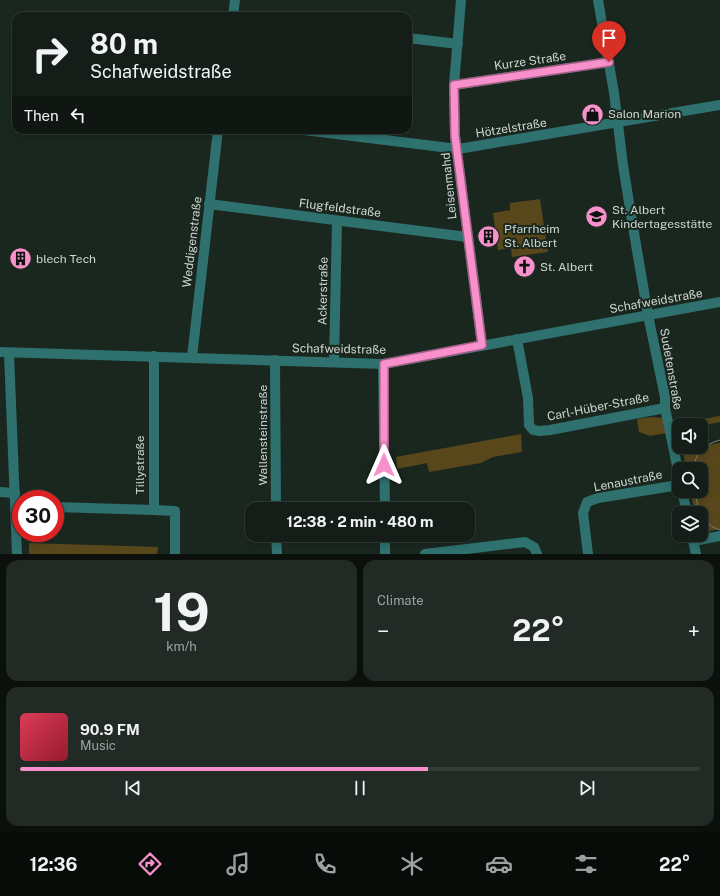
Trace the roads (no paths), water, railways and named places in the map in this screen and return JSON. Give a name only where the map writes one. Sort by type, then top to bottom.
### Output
[{"type":"street","points":[[235,0],[235,12]]},
{"type":"street","name":"Leisenmahd","points":[[461,0],[454,85],[455,136],[458,149],[482,345]]},
{"type":"street","name":"Sudetenstraße","points":[[598,0],[648,315],[665,397],[664,408],[676,462]]},
{"type":"street","points":[[412,38],[458,44]]},
{"type":"street","name":"Kurze Straße","points":[[454,85],[609,62]]},
{"type":"street","name":"Hötzelstraße","points":[[336,134],[458,149],[720,105]]},
{"type":"street","name":"Weddigenstraße","points":[[192,357],[218,134]]},
{"type":"street","name":"Flugfeldstraße","points":[[209,204],[468,237]]},
{"type":"street","name":"Ackerstraße","points":[[334,362],[338,221]]},
{"type":"street","name":"Schafweidstraße","points":[[4,353],[192,357],[384,364],[720,302]]},
{"type":"street","name":"Carl-Hüber-Straße","points":[[517,339],[528,398],[529,425],[533,430],[545,431],[664,408]]},
{"type":"street","points":[[4,353],[15,490]]},
{"type":"street","name":"Tillystraße","points":[[154,356],[154,510],[175,511],[175,554]]},
{"type":"street","name":"Wallensteinstraße","points":[[275,360],[276,502]]},
{"type":"street","points":[[384,364],[385,502]]},
{"type":"street","name":"Lenaustraße","points":[[588,554],[583,513],[587,502],[598,498],[672,486]]},
{"type":"street","points":[[0,492],[12,493]]},
{"type":"street","points":[[64,507],[154,510]]},
{"type":"street","points":[[708,537],[720,536]]},
{"type":"street","points":[[17,542],[17,554]]},
{"type":"street","points":[[276,542],[277,554]]},
{"type":"street","points":[[385,542],[385,554]]},
{"type":"street","points":[[425,554],[525,542],[535,550]]},
{"type":"street","points":[[694,542],[696,554]]},
{"type":"tram line","points":[[694,462],[698,454],[705,447],[720,440]]},
{"type":"tram line","points":[[696,498],[699,509],[705,520],[714,528],[720,530]]},
{"type":"place","name":"Salon Marion","points":[[593,114]]},
{"type":"place","name":"St. Albert Kindertagesstätte","points":[[596,217]]},
{"type":"place","name":"Pfarrheim St. Albert","points":[[489,236]]},
{"type":"place","name":"blech Tech","points":[[21,259]]},
{"type":"place","name":"St. Albert","points":[[525,267]]}]
